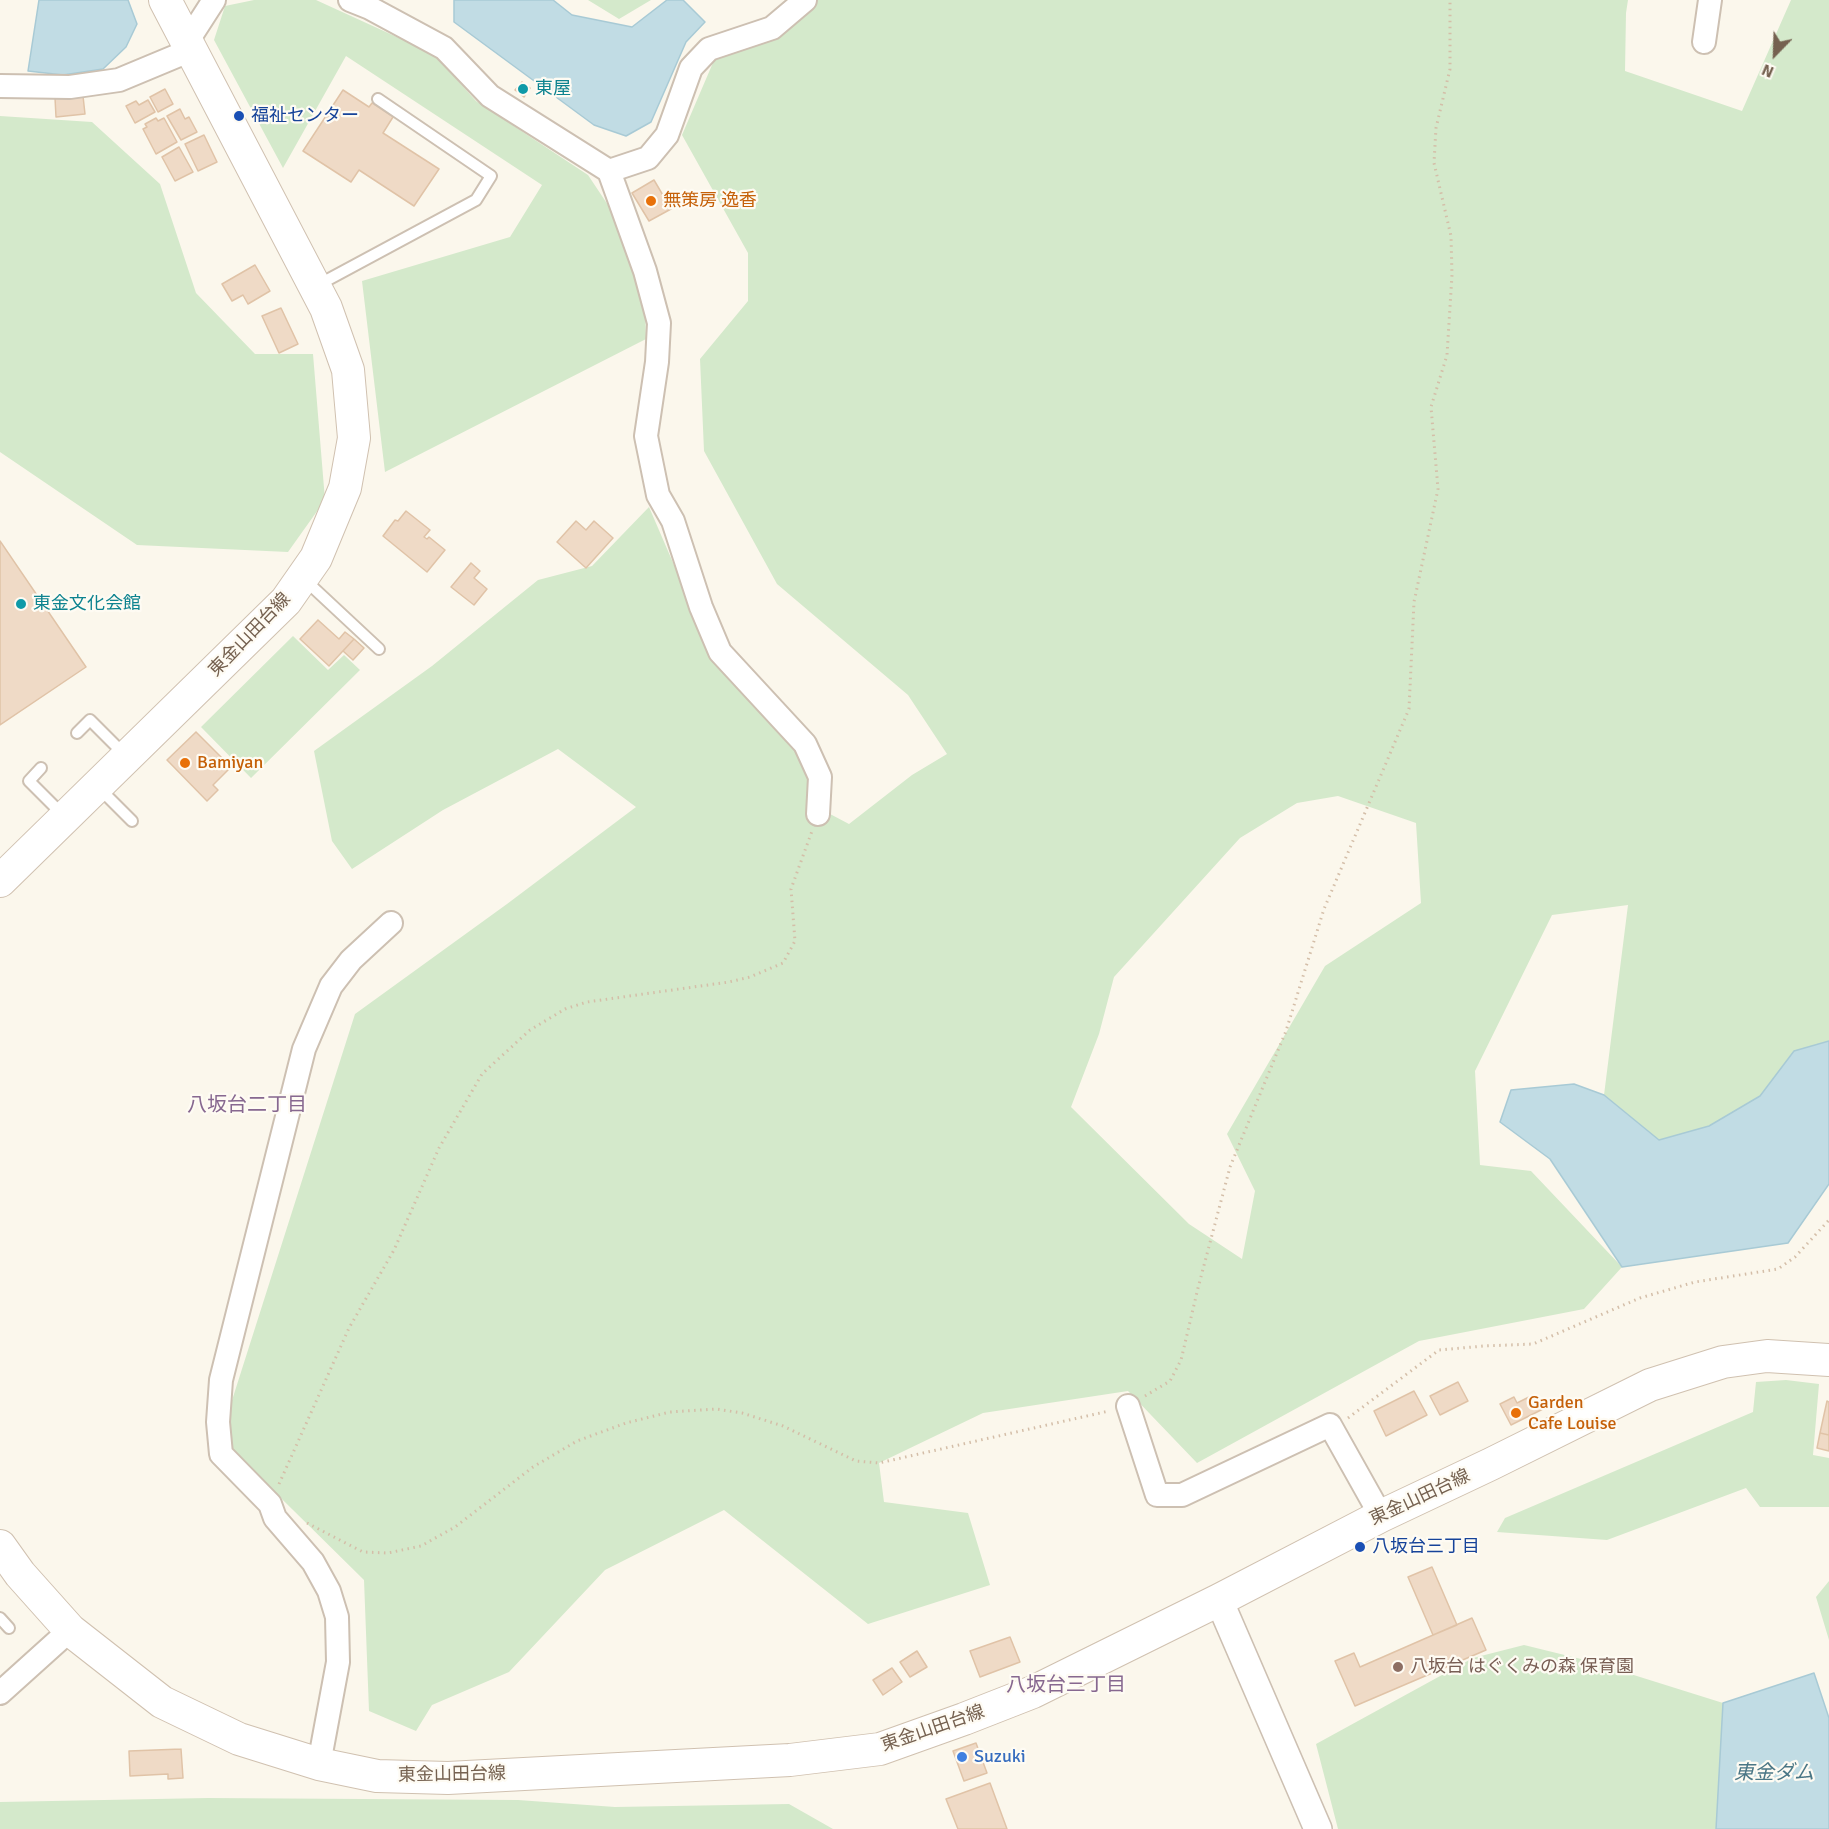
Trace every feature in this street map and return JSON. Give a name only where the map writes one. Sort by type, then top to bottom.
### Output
[{"type":"main road","name":"東金山田台線","points":[[0,881],[286,601],[316,558],[345,488],[354,438],[348,370],[326,308],[165,0]]},
{"type":"main road","name":"東金山田台線","points":[[0,1546],[20,1574],[70,1630],[162,1702],[239,1739],[320,1764],[377,1776],[448,1778],[790,1760],[880,1749],[1033,1692],[1219,1600],[1381,1516],[1658,1382],[1723,1362],[1767,1356],[1829,1360]]},
{"type":"street","points":[[0,86],[70,87],[119,80],[189,46],[214,0]]},
{"type":"street","points":[[350,0],[370,8],[444,48],[490,96],[609,171],[645,271],[659,323],[657,362],[646,436],[658,495],[673,520],[701,607],[720,652],[805,744],[820,777],[818,814]]},
{"type":"street","points":[[609,171],[648,158],[666,135],[691,68],[709,49],[772,28],[805,0]]},
{"type":"street","points":[[1704,42],[1710,0]]},
{"type":"street","points":[[320,1764],[338,1662],[338,1617],[329,1591],[313,1562],[275,1518],[270,1504],[221,1454],[218,1422],[221,1380],[304,1049],[330,986],[351,960],[391,923]]},
{"type":"street","points":[[1128,1406],[1157,1495],[1182,1495],[1330,1425],[1381,1516]]},
{"type":"street","points":[[1219,1600],[1318,1829]]},
{"type":"street","points":[[0,1693],[70,1630]]},
{"type":"lane","points":[[315,287],[476,200],[491,176],[378,99]]},
{"type":"lane","points":[[302,578],[379,649]]},
{"type":"lane","points":[[77,733],[90,720],[127,757]]},
{"type":"lane","points":[[41,768],[29,781],[65,818]]},
{"type":"lane","points":[[97,786],[132,822]]},
{"type":"lane","points":[[0,1618],[9,1628]]},
{"type":"path","points":[[302,1520],[363,1552],[388,1553],[421,1546],[455,1527],[532,1467],[577,1441],[626,1423],[670,1412],[716,1409],[742,1413],[783,1426],[856,1461],[879,1463],[1128,1406],[1170,1381],[1181,1360],[1230,1167],[1286,1031],[1324,909],[1409,708],[1414,602],[1438,489],[1431,407],[1447,355],[1452,275],[1451,236],[1434,163],[1436,128],[1450,69],[1450,0]]},
{"type":"path","points":[[270,1504],[350,1328],[394,1250],[439,1148],[482,1074],[530,1030],[565,1009],[587,1002],[729,982],[750,977],[783,963],[795,941],[791,889],[818,814]]},
{"type":"path","points":[[1330,1425],[1353,1416],[1439,1350],[1533,1344],[1640,1298],[1695,1282],[1778,1269],[1795,1257],[1829,1220]]},
{"type":"green space","points":[[254,0],[316,0],[434,54],[476,101],[588,175],[644,259],[646,339],[385,472],[362,281],[510,237],[542,185],[346,56],[283,168],[214,40],[225,6]]},
{"type":"green space","points":[[588,0],[651,0],[619,19]]},
{"type":"green space","points":[[817,0],[1628,0],[1625,71],[1742,111],[1791,0],[1829,0],[1829,1041],[1794,1051],[1760,1096],[1709,1126],[1659,1140],[1604,1095],[1628,905],[1552,915],[1475,1071],[1480,1165],[1531,1171],[1622,1267],[1584,1309],[1419,1341],[1197,1463],[1128,1391],[983,1413],[879,1463],[884,1502],[968,1513],[990,1585],[868,1624],[724,1510],[605,1570],[509,1672],[432,1705],[416,1731],[369,1711],[364,1580],[220,1438],[355,1014],[636,807],[558,749],[443,810],[352,869],[332,841],[314,751],[432,666],[538,580],[592,566],[649,507],[718,667],[797,745],[810,775],[813,805],[849,824],[912,775],[947,754],[908,695],[777,584],[704,451],[700,359],[748,301],[748,253],[682,135],[715,58],[775,40]],"holes":[[[1338,796],[1416,823],[1421,903],[1325,966],[1227,1134],[1255,1191],[1242,1259],[1189,1224],[1071,1107],[1099,1034],[1114,977],[1240,838],[1297,803]]]},
{"type":"green space","points":[[0,116],[92,122],[160,184],[196,293],[255,354],[313,354],[325,500],[288,552],[137,545],[0,452]]},
{"type":"green space","points":[[293,636],[328,670],[344,655],[360,670],[251,778],[201,727]]},
{"type":"green space","points":[[1786,1380],[1819,1384],[1813,1455],[1829,1458],[1829,1507],[1760,1507],[1746,1488],[1607,1540],[1497,1532],[1505,1518],[1753,1412],[1756,1382]]},
{"type":"green space","points":[[1829,1581],[1829,1640],[1816,1597]]},
{"type":"green space","points":[[1524,1645],[1589,1661],[1723,1703],[1716,1829],[1338,1829],[1316,1744],[1473,1658]]},
{"type":"green space","points":[[208,1798],[518,1800],[615,1807],[789,1804],[833,1829],[0,1829],[0,1802]]},
{"type":"water","points":[[39,0],[128,0],[137,24],[126,47],[103,69],[63,75],[28,71]]},
{"type":"water","points":[[454,0],[553,0],[572,15],[632,27],[667,0],[683,0],[705,22],[686,42],[651,122],[626,136],[594,125],[454,22]]},
{"type":"water","points":[[1829,1041],[1829,1184],[1788,1243],[1622,1267],[1550,1159],[1500,1122],[1511,1090],[1574,1084],[1604,1095],[1659,1140],[1709,1126],[1760,1096],[1794,1051]]},
{"type":"water","name":"東金ダム","points":[[1814,1673],[1829,1718],[1829,1829],[1716,1829],[1723,1703]]},
{"type":"building","name":"東屋","points":[[522,82],[530,88],[524,97],[515,90]]},
{"type":"building","points":[[165,89],[173,104],[158,112],[150,97]]},
{"type":"building","points":[[343,90],[369,107],[372,103],[393,117],[383,133],[439,169],[414,206],[359,170],[351,182],[303,151]]},
{"type":"building","points":[[83,96],[85,114],[56,117],[55,98]]},
{"type":"building","points":[[148,100],[155,112],[135,123],[126,106],[136,101],[139,105]]},
{"type":"building","points":[[180,109],[185,119],[189,117],[197,132],[181,140],[167,116]]},
{"type":"building","points":[[156,118],[158,121],[164,118],[177,142],[156,154],[143,129],[147,127],[145,124]]},
{"type":"building","points":[[204,135],[217,162],[198,171],[185,144]]},
{"type":"building","points":[[179,147],[193,172],[175,181],[162,157]]},
{"type":"building","name":"無策房 逸香","points":[[654,180],[671,209],[649,221],[632,193]]},
{"type":"building","points":[[255,265],[270,291],[248,304],[243,295],[232,301],[222,284]]},
{"type":"building","points":[[281,308],[298,344],[279,353],[262,316]]},
{"type":"building","points":[[406,511],[430,530],[424,537],[427,539],[429,537],[445,550],[427,572],[383,536],[395,520],[398,521]]},
{"type":"building","points":[[576,521],[586,530],[594,521],[613,538],[586,568],[557,542]]},
{"type":"building","name":"東金文化会館","points":[[0,541],[86,667],[0,725]]},
{"type":"building","points":[[471,563],[480,571],[474,578],[487,589],[474,605],[451,587]]},
{"type":"building","points":[[318,620],[339,639],[345,632],[354,639],[329,666],[300,639]]},
{"type":"building","points":[[354,639],[364,648],[353,660],[343,651]]},
{"type":"building","points":[[196,732],[231,767],[213,785],[218,790],[207,801],[167,760]]},
{"type":"building","points":[[1458,1382],[1468,1401],[1440,1415],[1430,1396]]},
{"type":"building","points":[[1414,1391],[1427,1415],[1386,1436],[1374,1411]]},
{"type":"building","points":[[1514,1397],[1517,1403],[1529,1397],[1533,1405],[1540,1402],[1543,1409],[1511,1425],[1500,1404]]},
{"type":"building","points":[[1827,1401],[1829,1402],[1829,1435],[1820,1433]]},
{"type":"building","points":[[1820,1433],[1829,1435],[1829,1451],[1817,1448]]},
{"type":"building","points":[[1432,1567],[1457,1625],[1433,1635],[1408,1577]]},
{"type":"building","points":[[1472,1618],[1486,1650],[1355,1706],[1335,1661],[1354,1653],[1360,1667]]},
{"type":"building","points":[[1010,1637],[1020,1662],[980,1677],[970,1651]]},
{"type":"building","points":[[917,1651],[927,1667],[910,1677],[900,1662]]},
{"type":"building","points":[[892,1668],[902,1682],[883,1695],[873,1680]]},
{"type":"building","points":[[976,1743],[987,1773],[964,1781],[953,1751]]},
{"type":"building","points":[[181,1749],[183,1778],[168,1779],[168,1774],[130,1776],[129,1751]]},
{"type":"building","points":[[990,1783],[1007,1829],[958,1829],[946,1799]]},
{"type":"place","name":"東屋","points":[[523,89]]},
{"type":"place","name":"福祉センター","points":[[239,116]]},
{"type":"place","name":"無策房 逸香","points":[[651,201]]},
{"type":"place","name":"東金文化会館","points":[[21,604]]},
{"type":"place","name":"Bamiyan","points":[[185,763]]},
{"type":"place","name":"Garden Cafe Louise","points":[[1516,1413]]},
{"type":"place","name":"八坂台三丁目","points":[[1360,1547]]},
{"type":"place","name":"八坂台 はぐくみの森 保育園","points":[[1398,1667]]},
{"type":"place","name":"Suzuki","points":[[962,1757]]},
{"type":"district","name":"八坂台二丁目","points":[[247,1106]]},
{"type":"district","name":"八坂台三丁目","points":[[1066,1686]]}]
